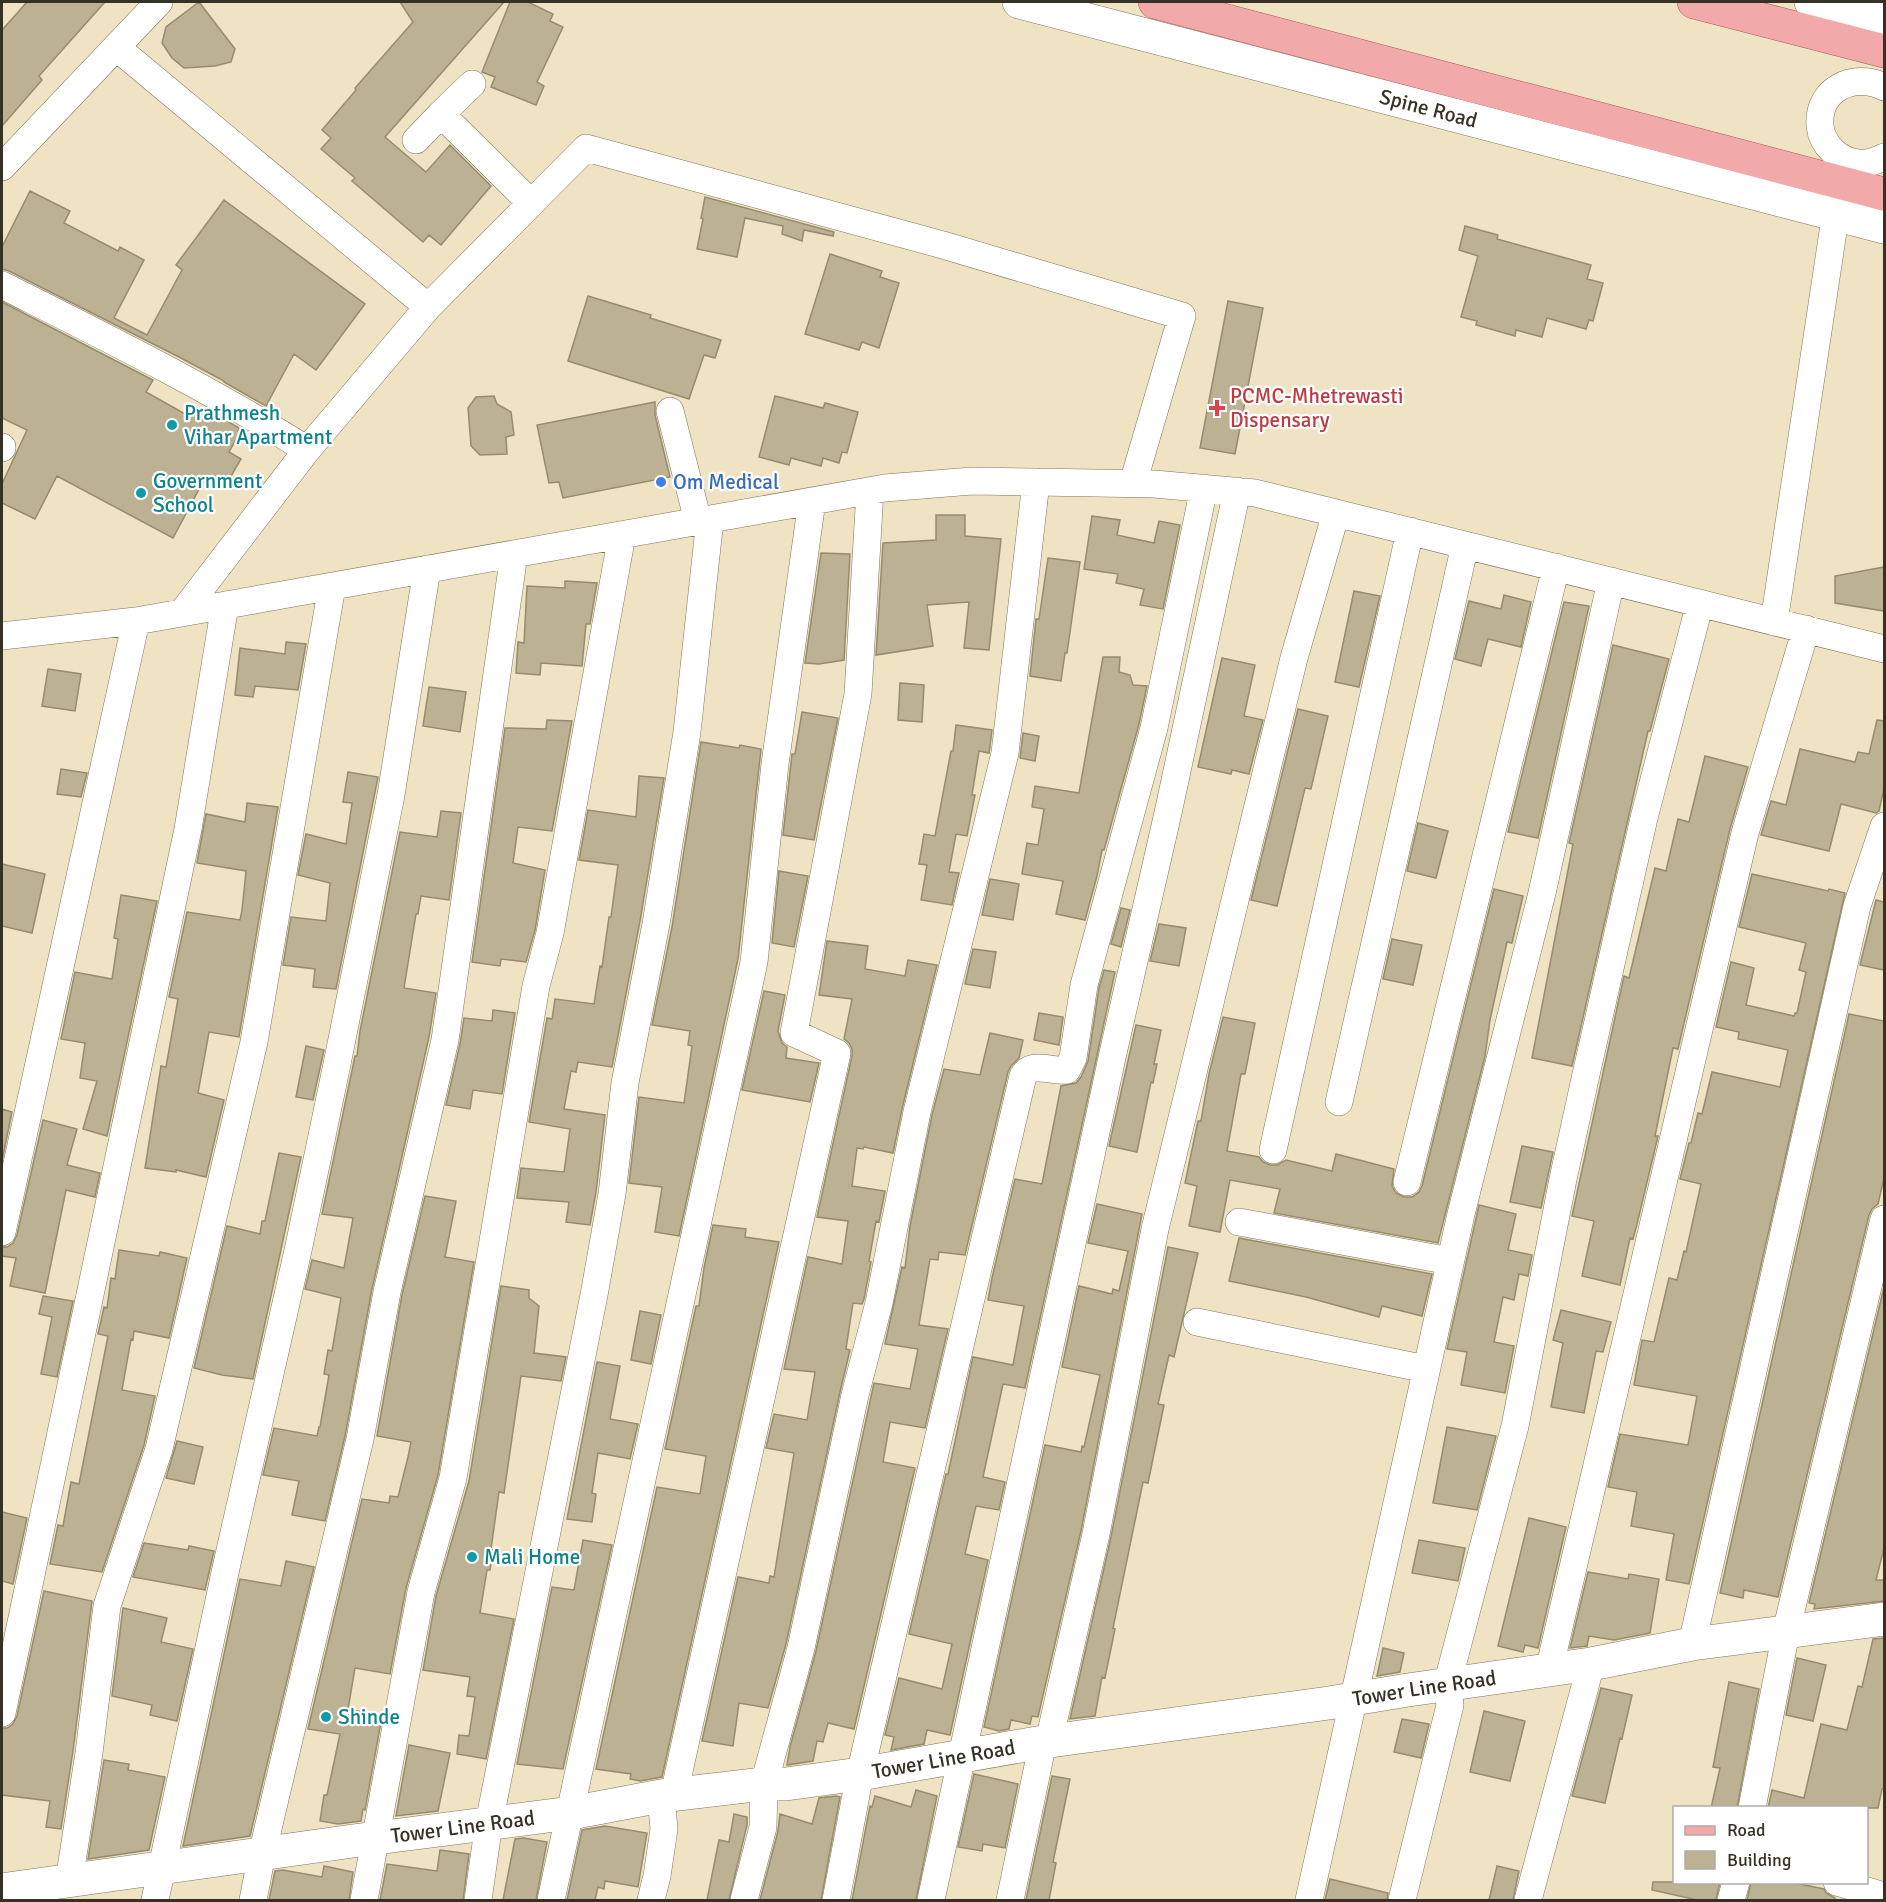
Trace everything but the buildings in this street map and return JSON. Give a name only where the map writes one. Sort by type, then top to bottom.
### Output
[{"type":"main road","name":"Spine Road","points":[[1155,2],[1843,172],[1884,194]]},
{"type":"main road","points":[[1694,2],[1875,27]]},
{"type":"street","points":[[3,164],[159,2]]},
{"type":"street","name":"Spine Road","points":[[1019,2],[1884,227]]},
{"type":"street","points":[[1774,621],[1843,172],[1820,127],[1821,113],[1826,100],[1835,90],[1847,83],[1872,84],[1875,27],[1811,2]]},
{"type":"street","points":[[116,47],[428,307]]},
{"type":"street","points":[[416,140],[472,84]]},
{"type":"street","points":[[441,114],[531,203]]},
{"type":"street","points":[[182,613],[307,450],[428,307],[586,148],[943,245],[1182,316],[1133,483]]},
{"type":"street","points":[[1843,172],[1857,163],[1872,162],[1884,157]]},
{"type":"street","points":[[2,285],[188,380],[253,416],[307,450]]},
{"type":"street","points":[[478,1900],[489,1823],[592,1307],[612,1194],[625,1083],[656,924],[687,732],[704,520],[670,411]]},
{"type":"street","points":[[2,636],[136,621],[870,491],[972,481],[1133,483],[1255,493],[1884,649]]},
{"type":"street","points":[[744,1900],[764,1827],[764,1784],[801,1648],[855,1395],[879,1303],[918,1112],[1005,753],[1036,482]]},
{"type":"street","points":[[836,1900],[860,1774],[1023,1076],[1026,1070],[1033,1067],[1067,1070],[1073,1058],[1084,985],[1154,728],[1204,488]]},
{"type":"street","points":[[651,1900],[657,1876],[667,1795],[837,1053],[794,1033],[858,693],[870,491]]},
{"type":"street","points":[[931,1900],[1113,1053],[1168,813],[1237,491]]},
{"type":"street","points":[[551,1900],[754,962],[775,764],[813,501]]},
{"type":"street","points":[[1010,1900],[1096,1534],[1155,1229],[1294,658],[1336,513]]},
{"type":"street","points":[[1273,1150],[1410,531]]},
{"type":"street","points":[[364,1900],[421,1592],[453,1478],[534,998],[550,933],[622,535]]},
{"type":"street","points":[[1339,1102],[1465,545]]},
{"type":"street","points":[[253,1900],[360,1439],[387,1292],[445,1040],[514,554]]},
{"type":"street","points":[[1407,1182],[1556,567]]},
{"type":"street","points":[[155,1900],[335,1076],[391,795],[427,569]]},
{"type":"street","points":[[1309,1900],[1450,1261],[1542,893],[1611,581]]},
{"type":"street","points":[[64,1888],[88,1752],[107,1606],[159,1449],[254,1042],[332,586]]},
{"type":"street","points":[[1402,1900],[1450,1705],[1447,1685],[1515,1426],[1560,1191],[1644,818],[1700,603]]},
{"type":"street","points":[[2,1713],[188,829],[225,605]]},
{"type":"street","points":[[2,1232],[136,621]]},
{"type":"street","points":[[1549,1670],[1745,833],[1806,629]]},
{"type":"street","points":[[1692,1644],[1857,906],[1884,826]]},
{"type":"street","points":[[1752,1806],[1786,1632],[1884,1219]]},
{"type":"street","points":[[1239,1222],[1450,1261]]},
{"type":"street","points":[[1197,1323],[1426,1369]]},
{"type":"street","name":"Tower Line Road","points":[[2,1890],[64,1888],[161,1868],[571,1813],[667,1795],[764,1784],[786,1784],[860,1774],[1046,1741],[1591,1664],[1692,1644],[1884,1619]]},
{"type":"street","points":[[1528,1900],[1591,1664]]},
{"type":"street","points":[[1731,1900],[1735,1884]]},
{"type":"street","points":[[1845,1884],[1883,1893]]},
{"type":"place","name":"PCMC-Mhetrewasti Dispensary","points":[[1217,408]]},
{"type":"place","name":"Prathmesh Vihar Apartment","points":[[172,425]]},
{"type":"place","name":"Om Medical","points":[[661,482]]},
{"type":"place","name":"Government School","points":[[141,493]]},
{"type":"place","name":"Mali Home","points":[[472,1557]]},
{"type":"place","name":"Shinde","points":[[326,1717]]}]
